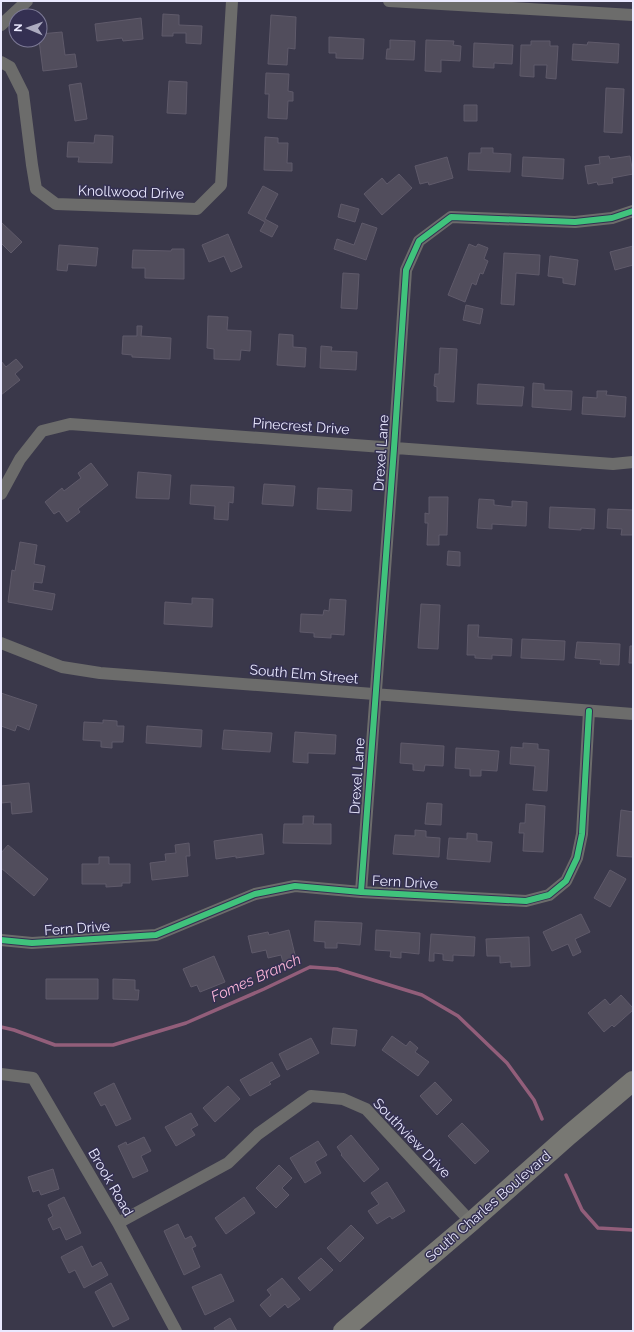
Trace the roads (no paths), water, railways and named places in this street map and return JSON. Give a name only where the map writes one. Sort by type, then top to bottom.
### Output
[{"type":"main road","name":"South Charles Boulevard","points":[[343,1331],[472,1222],[569,1135],[633,1081]]},
{"type":"street","points":[[1,25],[27,1]]},
{"type":"street","name":"Knollwood Drive","points":[[1,62],[10,67],[23,93],[36,189],[56,204],[197,209],[221,185],[232,1]]},
{"type":"street","points":[[389,1],[633,15]]},
{"type":"street","name":"Drexel Lane","points":[[360,892],[376,695],[406,270],[419,241],[451,217],[575,222],[612,218],[633,211]]},
{"type":"street","name":"Pinecrest Drive","points":[[1,494],[20,459],[42,431],[70,424],[614,464],[633,462]]},
{"type":"street","name":"South Elm Street","points":[[1,643],[62,667],[100,673],[633,714]]},
{"type":"street","name":"Fern Drive","points":[[1,940],[32,943],[156,935],[255,894],[296,886],[360,892],[526,901],[549,895],[566,881],[577,858],[582,834],[590,711]]},
{"type":"street","name":"Brook Road","points":[[1,1074],[33,1078],[118,1223],[176,1331]]},
{"type":"street","name":"Southview Drive","points":[[118,1223],[228,1163],[258,1134],[311,1096],[343,1099],[366,1109],[472,1222]]},
{"type":"waterway","name":"Fomes Branch","points":[[1,1027],[14,1030],[55,1045],[113,1045],[186,1023],[310,967],[337,969],[422,995],[458,1016],[507,1063],[534,1100],[542,1119]]},
{"type":"waterway","name":"Fomes Branch","points":[[566,1175],[582,1210],[598,1228],[633,1230]]}]
